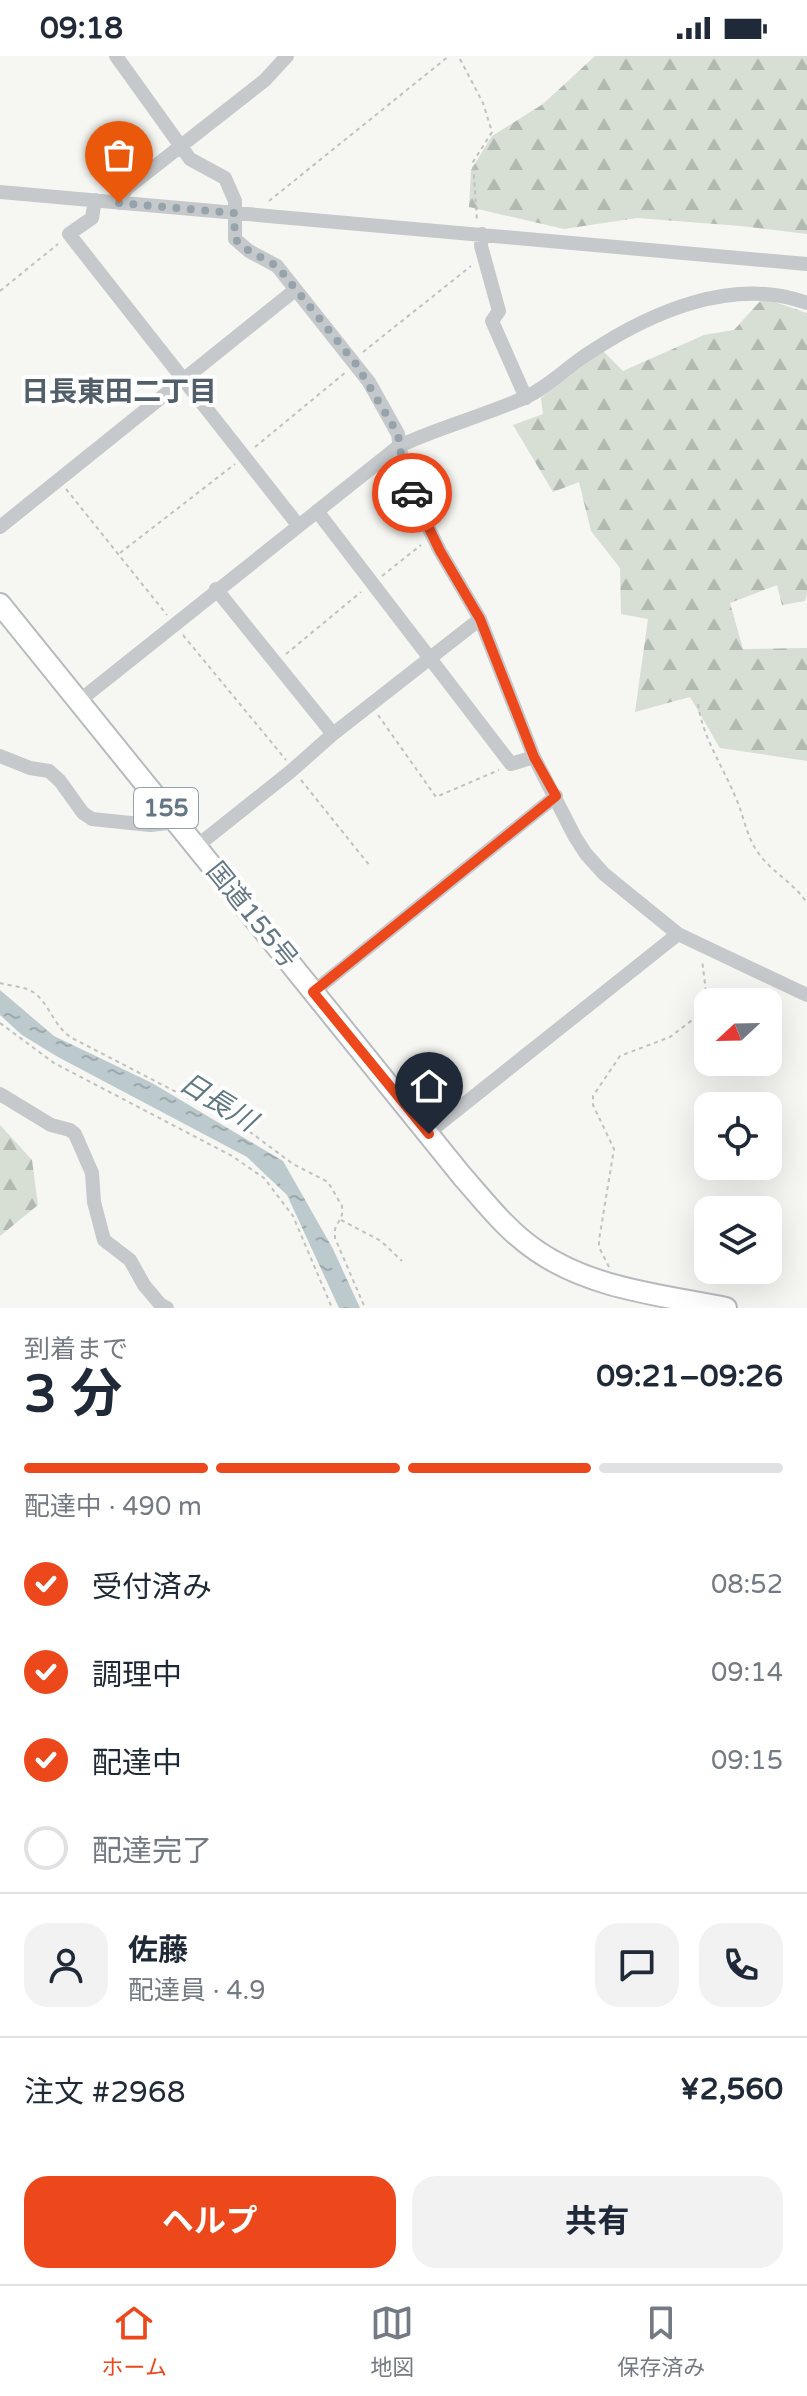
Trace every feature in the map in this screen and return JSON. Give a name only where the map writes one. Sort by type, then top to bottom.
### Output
[{"type":"highway","name":"国道155号","points":[[0,604],[428,1133],[514,1233],[537,1251],[566,1267],[617,1286],[669,1302],[726,1308]]},
{"type":"street","points":[[116,56],[190,159],[225,178],[235,201],[235,239],[249,251],[277,266],[353,360],[398,434],[405,481],[480,619],[534,757],[575,837],[604,874],[678,934],[807,995]]},
{"type":"street","points":[[119,203],[126,189],[265,80],[287,56]]},
{"type":"street","points":[[0,192],[807,264]]},
{"type":"street","points":[[95,200],[92,218],[69,234],[298,525]]},
{"type":"street","points":[[479,234],[499,311],[492,321],[526,398]]},
{"type":"street","points":[[0,527],[295,290]]},
{"type":"street","points":[[79,701],[399,446],[435,429],[526,398],[551,383],[586,354],[638,322],[720,297],[759,293],[807,303]]},
{"type":"street","points":[[317,511],[511,764],[534,757]]},
{"type":"street","points":[[216,589],[333,734]]},
{"type":"street","points":[[197,846],[480,619]]},
{"type":"street","points":[[0,756],[30,768],[49,771],[60,781],[74,803],[92,819],[150,825],[178,822]]},
{"type":"street","points":[[313,992],[556,796]]},
{"type":"street","points":[[428,1133],[678,934]]},
{"type":"street","points":[[0,1094],[51,1125],[75,1134],[92,1173],[94,1202],[104,1240],[130,1260],[144,1285],[167,1308]]},
{"type":"path","points":[[267,216],[269,200],[449,56]]},
{"type":"path","points":[[459,57],[483,103],[492,132],[473,162],[479,234]]},
{"type":"path","points":[[0,291],[69,234]]},
{"type":"path","points":[[353,360],[484,256]]},
{"type":"path","points":[[276,663],[433,536]]},
{"type":"path","points":[[698,704],[701,721],[736,797],[751,842],[765,862],[791,883],[807,903]]},
{"type":"path","points":[[371,705],[436,797],[511,764]]},
{"type":"path","points":[[292,770],[370,866]]},
{"type":"path","points":[[617,1286],[599,1247],[614,1149],[592,1101],[620,1056],[670,1037],[707,1007],[702,959],[704,947]]},
{"type":"path","points":[[0,983],[26,988],[34,993],[47,1007],[57,1026],[72,1038],[242,1126],[293,1164],[328,1182],[342,1206],[335,1238],[365,1308]]},
{"type":"path","points":[[0,1023],[54,1063],[232,1156],[264,1178],[293,1216],[332,1308]]},
{"type":"path","points":[[340,1219],[381,1241],[402,1261]]},
{"type":"green space","points":[[595,56],[807,56],[807,234],[637,218],[564,229],[469,207],[471,170],[492,136],[543,104]]},
{"type":"green space","points":[[763,298],[807,313],[807,594],[805,601],[782,605],[777,585],[730,603],[743,649],[807,648],[807,761],[720,748],[690,697],[635,712],[648,619],[621,614],[620,568],[591,531],[579,482],[553,492],[513,425],[543,414],[541,398],[603,351],[623,371],[704,335],[734,330]]},
{"type":"green space","points":[[0,1125],[32,1160],[38,1205],[0,1236]]},
{"type":"water","points":[[0,990],[54,1036],[152,1083],[283,1161],[333,1249],[360,1308],[339,1308],[287,1195],[247,1157],[22,1035],[0,1015]]},
{"type":"way so far","points":[[119,203],[234,213],[235,239],[249,251],[277,266],[369,382],[398,434],[405,481],[412,493]]},
{"type":"district","name":"日長東田二丁目","points":[[119,392]]},
{"type":"route","points":[[412,493],[422,508],[440,551],[480,619],[534,757],[556,796],[313,992],[429,1134]]},
{"type":"water label","name":"日長川","points":[[218,1102]]}]
